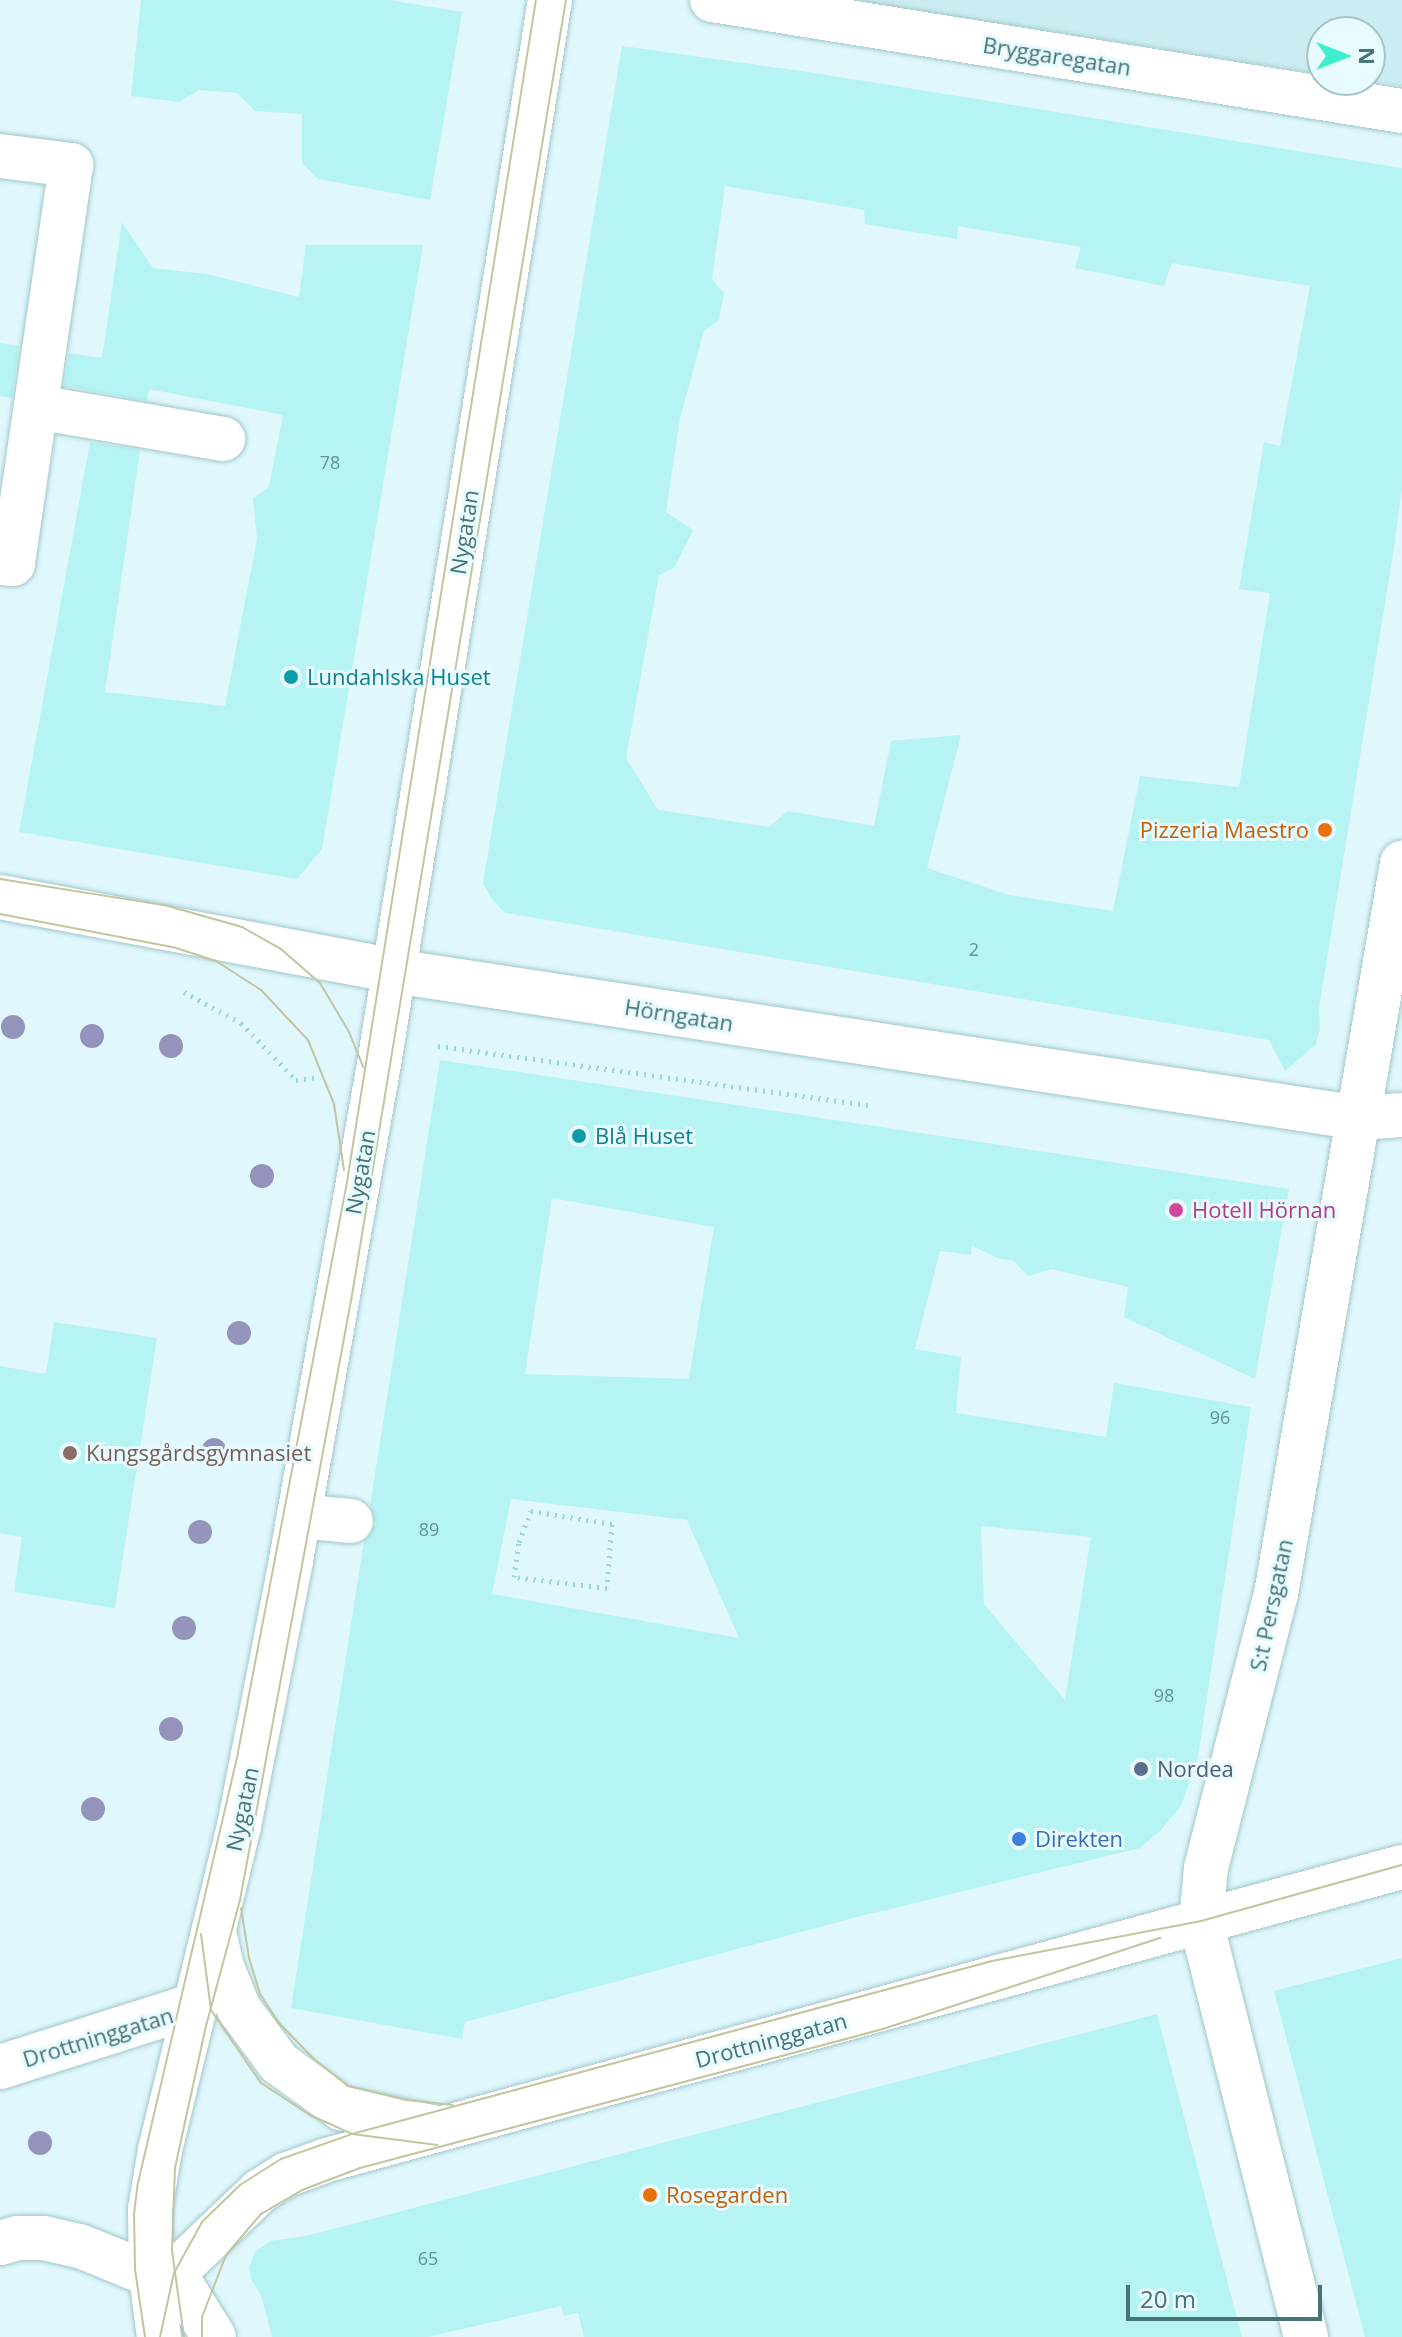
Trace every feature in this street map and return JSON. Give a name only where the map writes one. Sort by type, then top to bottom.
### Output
[{"type":"street","name":"Nygatan","points":[[159,2337],[162,2274],[152,2194],[255,1752],[299,1516],[379,1064],[550,0]]},
{"type":"street","name":"Bryggaregatan","points":[[712,0],[1402,111]]},
{"type":"street","points":[[0,156],[71,165],[13,564],[0,563]]},
{"type":"street","points":[[36,407],[223,439]]},
{"type":"street","name":"S:t Persgatan","points":[[1306,2337],[1201,1923],[1206,1868],[1276,1594],[1381,1116],[1402,863]]},
{"type":"street","name":"Hörngatan","points":[[0,897],[393,971],[1381,1116]]},
{"type":"street","points":[[299,1516],[351,1521]]},
{"type":"street","name":"Drottninggatan","points":[[162,2274],[239,2208],[286,2175],[327,2160],[1402,1867]]},
{"type":"street","points":[[214,1932],[222,1967],[239,2009],[279,2063],[341,2108],[401,2123],[446,2129]]},
{"type":"street","name":"Drottninggatan","points":[[0,2067],[196,2005]]},
{"type":"street","points":[[0,2243],[18,2238],[44,2238],[80,2246],[162,2274],[214,2337]]},
{"type":"street","points":[[131,2337],[138,2300],[162,2274]]},
{"type":"path","points":[[179,989],[241,1023],[296,1080],[336,1075],[379,1064],[424,1044],[874,1106]]},
{"type":"path","points":[[531,1511],[612,1524],[607,1588],[514,1577],[519,1542],[531,1511]]},
{"type":"shaded area","points":[[852,0],[1402,0],[1402,86],[1386,84],[1386,16],[1306,16],[1306,71]]},
{"type":"building","points":[[141,0],[389,0],[462,12],[430,200],[318,179],[302,163],[302,114],[255,111],[237,93],[199,90],[179,102],[131,96]]},
{"type":"building","points":[[622,46],[815,73],[1402,168],[1402,488],[1319,1008],[1320,1029],[1316,1044],[1285,1071],[1269,1040],[505,913],[491,898],[483,883]],"holes":[[[725,186],[864,210],[865,224],[957,239],[958,226],[1081,247],[1075,268],[1164,286],[1172,263],[1310,286],[1280,446],[1264,442],[1239,589],[1270,593],[1239,787],[1140,776],[1113,911],[1009,895],[927,868],[961,735],[891,741],[874,826],[788,811],[769,827],[658,810],[626,758],[659,575],[674,568],[693,530],[666,512],[680,418],[704,331],[719,320],[724,293],[712,279]]]},
{"type":"building","points":[[122,222],[153,268],[206,274],[299,297],[306,245],[423,245],[322,849],[297,879],[19,832],[90,442],[140,450],[105,692],[225,706],[257,539],[253,498],[269,487],[283,415],[149,389],[147,401],[64,386],[69,353],[102,358]]},
{"type":"building","points":[[0,343],[19,346],[12,398],[0,396]]},
{"type":"building","points":[[440,1060],[1289,1189],[1255,1379],[1124,1317],[1128,1287],[1051,1269],[1028,1276],[1014,1261],[1000,1259],[972,1246],[971,1255],[940,1251],[915,1349],[961,1357],[956,1413],[1106,1437],[1114,1383],[1251,1407],[1198,1757],[1181,1806],[1161,1830],[1140,1848],[853,1918],[465,2022],[462,2039],[291,2008],[364,1541],[376,1524],[370,1506]],"holes":[[[552,1198],[714,1227],[689,1379],[525,1374]],[[511,1499],[687,1520],[739,1638],[492,1594]],[[981,1526],[1091,1537],[1065,1700],[984,1604]]]},
{"type":"building","name":"Kungsgårdsgymnasiet","points":[[54,1322],[157,1338],[115,1608],[14,1592],[22,1537],[0,1533],[0,1366],[46,1374]]},
{"type":"building","points":[[1402,1958],[1402,2337],[1365,2337],[1274,1991]]},
{"type":"building","points":[[1157,2014],[1242,2337],[584,2337],[578,2313],[564,2316],[561,2306],[428,2337],[272,2337],[261,2295],[251,2279],[249,2269],[255,2252],[271,2241],[306,2236]]},
{"type":"tram line","points":[[145,2337],[135,2269],[134,2214],[138,2183],[238,1752],[347,1182],[536,0]]},
{"type":"tram line","points":[[184,2337],[172,2250],[175,2168],[206,2026],[240,1900],[352,1295],[566,0]]},
{"type":"tram line","points":[[0,879],[168,906],[242,927],[281,949],[320,983],[349,1032],[363,1067]]},
{"type":"tram line","points":[[0,914],[176,948],[216,961],[261,990],[308,1040],[334,1104],[344,1170]]},
{"type":"tram line","points":[[160,2337],[174,2273],[202,2222],[240,2185],[281,2159],[352,2134],[992,1961],[1201,1921],[1402,1865]]},
{"type":"tram line","points":[[241,1908],[249,1958],[260,1994],[279,2023],[315,2060],[348,2086],[406,2100],[453,2105]]},
{"type":"tram line","points":[[201,1934],[211,2010],[261,2083],[310,2115],[352,2134],[437,2145]]},
{"type":"tram line","points":[[202,2337],[202,2317],[226,2255],[261,2214],[302,2190],[360,2168],[883,2029],[1160,1938]]},
{"type":"place","name":"Lundahlska Huset","points":[[291,677]]},
{"type":"place","name":"Pizzeria Maestro","points":[[1325,830]]},
{"type":"place","name":"Blå Huset","points":[[579,1136]]},
{"type":"place","name":"Hotell Hörnan","points":[[1176,1210]]},
{"type":"place","name":"Kungsgårdsgymnasiet","points":[[70,1453]]},
{"type":"place","name":"Nordea","points":[[1141,1769]]},
{"type":"place","name":"Direkten","points":[[1019,1839]]},
{"type":"place","name":"Rosegarden","points":[[650,2195]]}]
